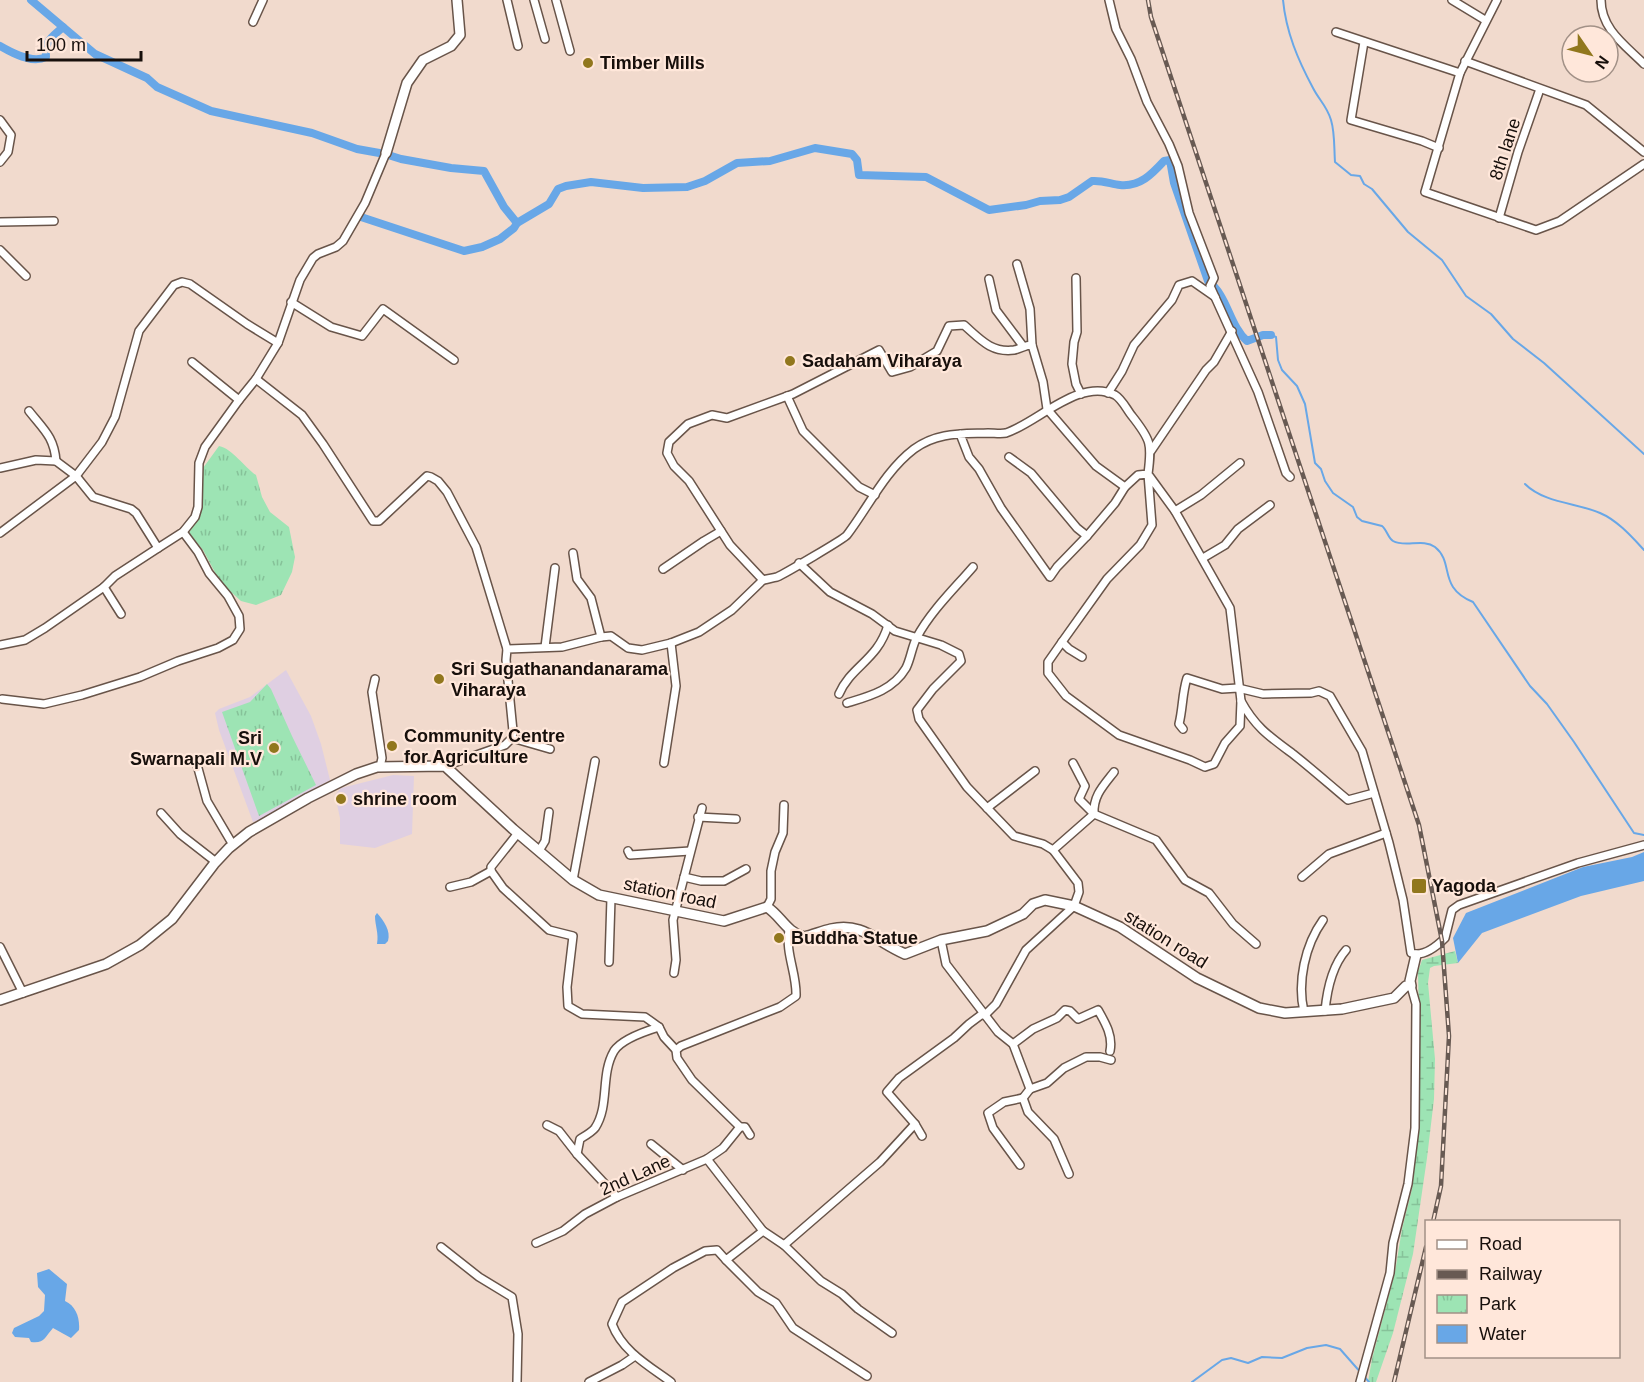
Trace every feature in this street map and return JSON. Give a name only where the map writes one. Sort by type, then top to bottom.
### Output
[{"type":"street","points":[[253,22],[263,0]]},
{"type":"street","points":[[0,645],[25,640],[115,576],[183,532],[198,512],[201,456],[256,379],[278,343],[300,280],[313,258],[343,241],[365,203],[386,154],[407,83],[423,60],[451,46],[460,35],[457,0]]},
{"type":"street","points":[[507,0],[518,46]]},
{"type":"street","points":[[534,0],[545,39]]},
{"type":"street","points":[[556,0],[570,51]]},
{"type":"street","points":[[1109,0],[1116,29],[1131,59],[1147,102],[1170,144],[1178,166],[1189,213],[1214,278],[1210,286],[1258,392],[1286,473],[1290,477]]},
{"type":"street","points":[[1452,0],[1485,21]]},
{"type":"street","points":[[1497,0],[1460,73],[1425,192],[1536,230],[1560,220],[1644,164]]},
{"type":"street","points":[[1599,0],[1603,19],[1613,34],[1644,64]]},
{"type":"street","points":[[1336,32],[1460,73]]},
{"type":"street","points":[[1364,42],[1351,120],[1439,148]]},
{"type":"street","points":[[1465,61],[1586,105],[1644,152]]},
{"type":"street","name":"8th lane","points":[[1499,218],[1518,152],[1540,89]]},
{"type":"street","points":[[0,120],[11,135],[8,152],[0,162]]},
{"type":"street","points":[[0,222],[54,221]]},
{"type":"street","points":[[0,250],[26,276]]},
{"type":"street","points":[[1017,264],[1030,309],[1032,345],[1043,382],[1047,409],[1096,466],[1125,487]]},
{"type":"street","points":[[1076,278],[1077,332],[1072,364],[1076,384],[1081,394]]},
{"type":"street","points":[[989,279],[996,310],[1023,346]]},
{"type":"street","points":[[1107,393],[1122,371],[1134,345],[1172,300],[1179,285],[1192,281],[1216,298]]},
{"type":"street","points":[[0,533],[76,476],[102,442],[115,417],[140,331],[174,285],[182,282],[190,284],[278,343]]},
{"type":"street","points":[[291,302],[331,327],[363,336],[383,309],[454,360]]},
{"type":"street","points":[[763,580],[730,545],[689,481],[674,466],[667,453],[669,442],[688,424],[712,415],[727,418],[790,395],[879,350],[892,372],[910,368],[937,351],[949,326],[964,325],[992,350],[1017,350],[1023,346],[1032,345]]},
{"type":"street","points":[[1151,451],[1214,362],[1232,331]]},
{"type":"street","points":[[192,362],[239,400]]},
{"type":"street","points":[[0,1000],[106,964],[140,945],[172,919],[232,845],[249,832],[308,798],[356,774],[380,767],[445,766],[505,746],[512,738],[507,649],[476,547],[447,492],[438,481],[427,476],[379,521],[373,521],[302,416],[256,379]]},
{"type":"street","points":[[507,649],[562,647],[611,636],[628,648],[642,650],[671,643],[699,632],[732,610],[763,580],[779,576],[845,538],[882,482],[926,440],[946,434],[1005,433],[1047,409],[1081,394],[1098,391],[1117,396],[1147,435],[1151,451],[1148,474],[1152,525],[1140,544],[1107,579],[1048,662],[1048,674],[1066,696],[1119,735],[1205,767],[1214,764],[1225,743],[1240,726],[1241,701]]},
{"type":"street","points":[[790,395],[803,430],[859,487],[875,495]]},
{"type":"street","points":[[29,411],[52,440],[55,446],[56,461]]},
{"type":"street","points":[[960,434],[969,457],[979,469],[1001,508],[1050,577],[1056,567],[1115,503],[1125,487],[1138,475],[1148,474]]},
{"type":"street","points":[[1009,457],[1031,473],[1077,528],[1087,536]]},
{"type":"street","points":[[0,468],[36,460],[56,461],[76,476],[93,497],[131,509],[136,513],[158,548]]},
{"type":"street","points":[[1175,511],[1201,495],[1240,463]]},
{"type":"street","points":[[1148,474],[1175,511],[1230,608],[1237,658],[1238,688],[1241,701],[1250,719],[1268,737],[1294,755],[1348,800],[1374,793]]},
{"type":"street","points":[[1203,558],[1225,545],[1238,529],[1270,505]]},
{"type":"street","points":[[663,569],[721,531]]},
{"type":"street","points":[[2,699],[44,704],[140,677],[218,648],[233,640],[240,629],[239,616],[228,596],[209,573],[198,552],[183,532]]},
{"type":"street","points":[[573,553],[577,579],[591,598],[601,637]]},
{"type":"street","points":[[799,563],[830,592],[872,614],[895,631],[941,645],[959,654],[961,661],[933,689],[917,710],[919,720],[967,787],[1014,836],[1043,844],[1053,850],[1078,883],[1079,892],[1074,906],[1026,950],[996,1004],[985,1015],[981,1015],[899,1078],[887,1092],[915,1124],[922,1136]]},
{"type":"street","points":[[847,703],[879,693],[895,681],[906,667],[917,637],[935,610],[973,567]]},
{"type":"street","points":[[545,647],[555,568]]},
{"type":"street","points":[[104,586],[122,614]]},
{"type":"street","points":[[839,694],[843,684],[870,658],[884,639],[888,625]]},
{"type":"street","points":[[1062,642],[1082,657]]},
{"type":"street","points":[[664,763],[676,686],[671,643]]},
{"type":"street","points":[[1184,729],[1179,723],[1182,710],[1181,695],[1187,678],[1222,689],[1238,688],[1263,694],[1319,691],[1330,696],[1362,752],[1403,900],[1411,953],[1416,955],[1434,948],[1445,938],[1452,910],[1459,905],[1578,863],[1644,845]]},
{"type":"street","points":[[375,679],[372,692],[382,758],[380,767]]},
{"type":"street","points":[[512,738],[550,749]]},
{"type":"street","points":[[196,761],[207,801],[232,845]]},
{"type":"street","points":[[573,880],[595,761]]},
{"type":"street","points":[[1073,763],[1085,786],[1079,799],[1094,814],[1156,840],[1185,880],[1209,893],[1233,924],[1256,944]]},
{"type":"street","name":"station road","points":[[445,766],[573,880],[599,895],[724,921],[767,907]]},
{"type":"street","points":[[987,808],[1035,771]]},
{"type":"street","points":[[1053,850],[1094,814],[1094,804],[1100,790],[1114,772]]},
{"type":"street","points":[[676,1050],[780,1007],[796,996],[790,957],[789,930],[767,907],[771,899],[771,871],[775,852],[783,833],[784,805]]},
{"type":"street","points":[[674,973],[676,960],[673,920],[702,808]]},
{"type":"street","points":[[539,851],[545,841],[549,812]]},
{"type":"street","points":[[161,813],[180,834],[216,862]]},
{"type":"street","points":[[698,817],[736,819]]},
{"type":"street","points":[[518,833],[491,867],[491,871],[503,888],[549,930],[573,936],[567,987],[568,1006],[582,1014],[645,1017],[659,1027],[664,1037],[676,1050],[677,1058],[692,1080],[740,1127],[745,1127],[750,1135]]},
{"type":"street","points":[[1302,877],[1329,854],[1386,833]]},
{"type":"street","points":[[628,851],[630,855],[690,851]]},
{"type":"street","points":[[684,876],[700,881],[724,881],[746,869]]},
{"type":"street","points":[[450,887],[471,882],[491,871]]},
{"type":"street","points":[[609,962],[610,898]]},
{"type":"street","name":"station road","points":[[789,930],[804,937],[830,929],[850,926],[861,928],[904,954],[941,940],[987,931],[1023,914],[1033,904],[1045,900],[1074,906],[1120,927],[1197,978],[1259,1008],[1285,1013],[1325,1011],[1394,998],[1406,986],[1411,986]]},
{"type":"street","points":[[1304,1012],[1301,999],[1303,972],[1312,938],[1323,920]]},
{"type":"street","points":[[941,940],[946,964],[998,1032],[1013,1044],[1030,1089]]},
{"type":"street","points":[[0,947],[23,993]]},
{"type":"street","points":[[1325,1011],[1331,977],[1339,958],[1346,950]]},
{"type":"street","points":[[1362,1376],[1390,1273],[1393,1244],[1408,1184],[1415,1128],[1416,1004],[1410,981],[1416,955]]},
{"type":"street","points":[[1013,1044],[1033,1029],[1057,1018],[1065,1010],[1070,1011],[1078,1019],[1098,1010],[1107,1027],[1112,1044],[1110,1052]]},
{"type":"street","points":[[577,1154],[580,1139],[594,1129],[603,1109],[605,1075],[615,1049],[639,1033],[659,1027]]},
{"type":"street","points":[[1020,1165],[993,1128],[988,1113],[1004,1102],[1023,1098],[1030,1089],[1047,1083],[1064,1068],[1086,1058],[1100,1057],[1111,1060]]},
{"type":"street","points":[[1023,1098],[1028,1112],[1054,1139],[1069,1174]]},
{"type":"street","points":[[784,1245],[880,1162],[915,1124]]},
{"type":"street","points":[[547,1125],[559,1131],[617,1197]]},
{"type":"street","name":"2nd Lane","points":[[536,1243],[562,1231],[585,1214],[617,1197],[707,1159],[723,1148],[740,1127]]},
{"type":"street","points":[[651,1144],[683,1170]]},
{"type":"street","points":[[707,1159],[764,1231],[784,1245],[821,1281],[842,1294],[858,1309],[892,1333]]},
{"type":"street","points":[[726,1260],[764,1231]]},
{"type":"street","points":[[441,1247],[479,1277],[512,1297],[518,1334],[517,1382]]},
{"type":"street","points":[[671,1382],[635,1356],[617,1337],[612,1324],[622,1302],[673,1268],[705,1251],[717,1251],[758,1292],[776,1303],[793,1328],[867,1376]]},
{"type":"street","points":[[589,1382],[635,1356]]},
{"type":"shaded area","name":"Sri Swarnapali M.V","points":[[286,670],[311,716],[330,780],[253,822],[219,730],[215,713],[219,709],[250,697]]},
{"type":"shaded area","points":[[393,775],[414,776],[412,834],[375,848],[340,844],[340,818],[335,795],[341,788]]},
{"type":"green space","points":[[219,446],[229,451],[256,475],[262,497],[270,512],[289,527],[295,557],[292,572],[281,595],[256,605],[241,601],[231,592],[218,578],[203,550],[189,533],[201,509],[203,468]]},
{"type":"green space","name":"Sri Swarnapali M.V","points":[[267,684],[316,785],[259,816],[222,712],[250,702]]},
{"type":"green space","points":[[1455,951],[1458,963],[1430,968],[1428,983],[1435,1059],[1434,1099],[1413,1254],[1393,1333],[1376,1382],[1368,1382],[1395,1272],[1412,1189],[1418,1130],[1420,1054],[1418,972],[1422,960]]},
{"type":"water","points":[[1644,852],[1644,881],[1581,896],[1482,933],[1458,963],[1453,938],[1466,913],[1583,867],[1632,857]]},
{"type":"water","points":[[377,913],[388,930],[389,937],[385,944],[377,944],[375,916]]},
{"type":"water","points":[[49,1269],[67,1284],[65,1301],[77,1313],[79,1330],[71,1338],[53,1328],[39,1342],[31,1342],[29,1338],[15,1337],[12,1333],[14,1328],[39,1316],[44,1311],[45,1295],[38,1287],[37,1273]]},
{"type":"waterway","points":[[31,0],[95,54],[147,78],[157,87],[211,111],[312,133],[357,149],[401,159],[484,171],[504,207],[517,223],[549,204],[558,189],[566,186],[591,182],[643,188],[687,187],[705,181],[737,163],[770,161],[815,148],[852,154],[857,160],[859,175],[926,177],[989,210],[1060,200],[1069,197],[1092,181],[1120,185],[1134,184],[1150,175],[1164,161],[1170,160],[1174,183],[1208,281],[1220,294],[1236,327],[1247,341],[1263,335],[1271,335]]},
{"type":"waterway","points":[[1283,0],[1290,35],[1298,56],[1331,120],[1335,162],[1351,175],[1360,176],[1364,184],[1372,189],[1408,232],[1442,260],[1466,296],[1491,314],[1513,339],[1544,363],[1644,454]]},
{"type":"waterway","points":[[0,46],[22,57],[40,59],[46,57],[50,40],[63,27]]},
{"type":"waterway","points":[[361,217],[464,251],[482,247],[500,239],[517,223]]},
{"type":"waterway","points":[[1271,335],[1276,337],[1278,360],[1282,370],[1297,386],[1305,404],[1315,463],[1321,469],[1333,493],[1353,507],[1357,517],[1362,521],[1382,526],[1393,541],[1403,544],[1430,544],[1441,553],[1450,582],[1455,589],[1473,602],[1530,686],[1547,704],[1574,742],[1634,833],[1644,835]]},
{"type":"waterway","points":[[1525,484],[1542,495],[1606,516],[1624,529],[1644,550]]},
{"type":"waterway","points":[[1192,1382],[1222,1360],[1231,1358],[1248,1363],[1262,1357],[1282,1358],[1307,1348],[1326,1345],[1340,1349],[1369,1382]]},
{"type":"railway","points":[[1148,0],[1151,17],[1419,825],[1442,941],[1449,1036],[1441,1186],[1433,1220]]},
{"type":"railway","points":[[1394,1382],[1425,1251]]},
{"type":"place","name":"Timber Mills","points":[[588,63]]},
{"type":"place","name":"Sadaham Viharaya","points":[[790,361]]},
{"type":"place","name":"Sri Sugathanandanarama Viharaya","points":[[439,679]]},
{"type":"place","name":"Community Centre for Agriculture","points":[[392,746]]},
{"type":"place","name":"Sri Swarnapali M.V","points":[[274,748]]},
{"type":"place","name":"shrine room","points":[[341,799]]},
{"type":"place","name":"Yagoda","points":[[1419,886]]},
{"type":"place","name":"Buddha Statue","points":[[779,938]]}]
